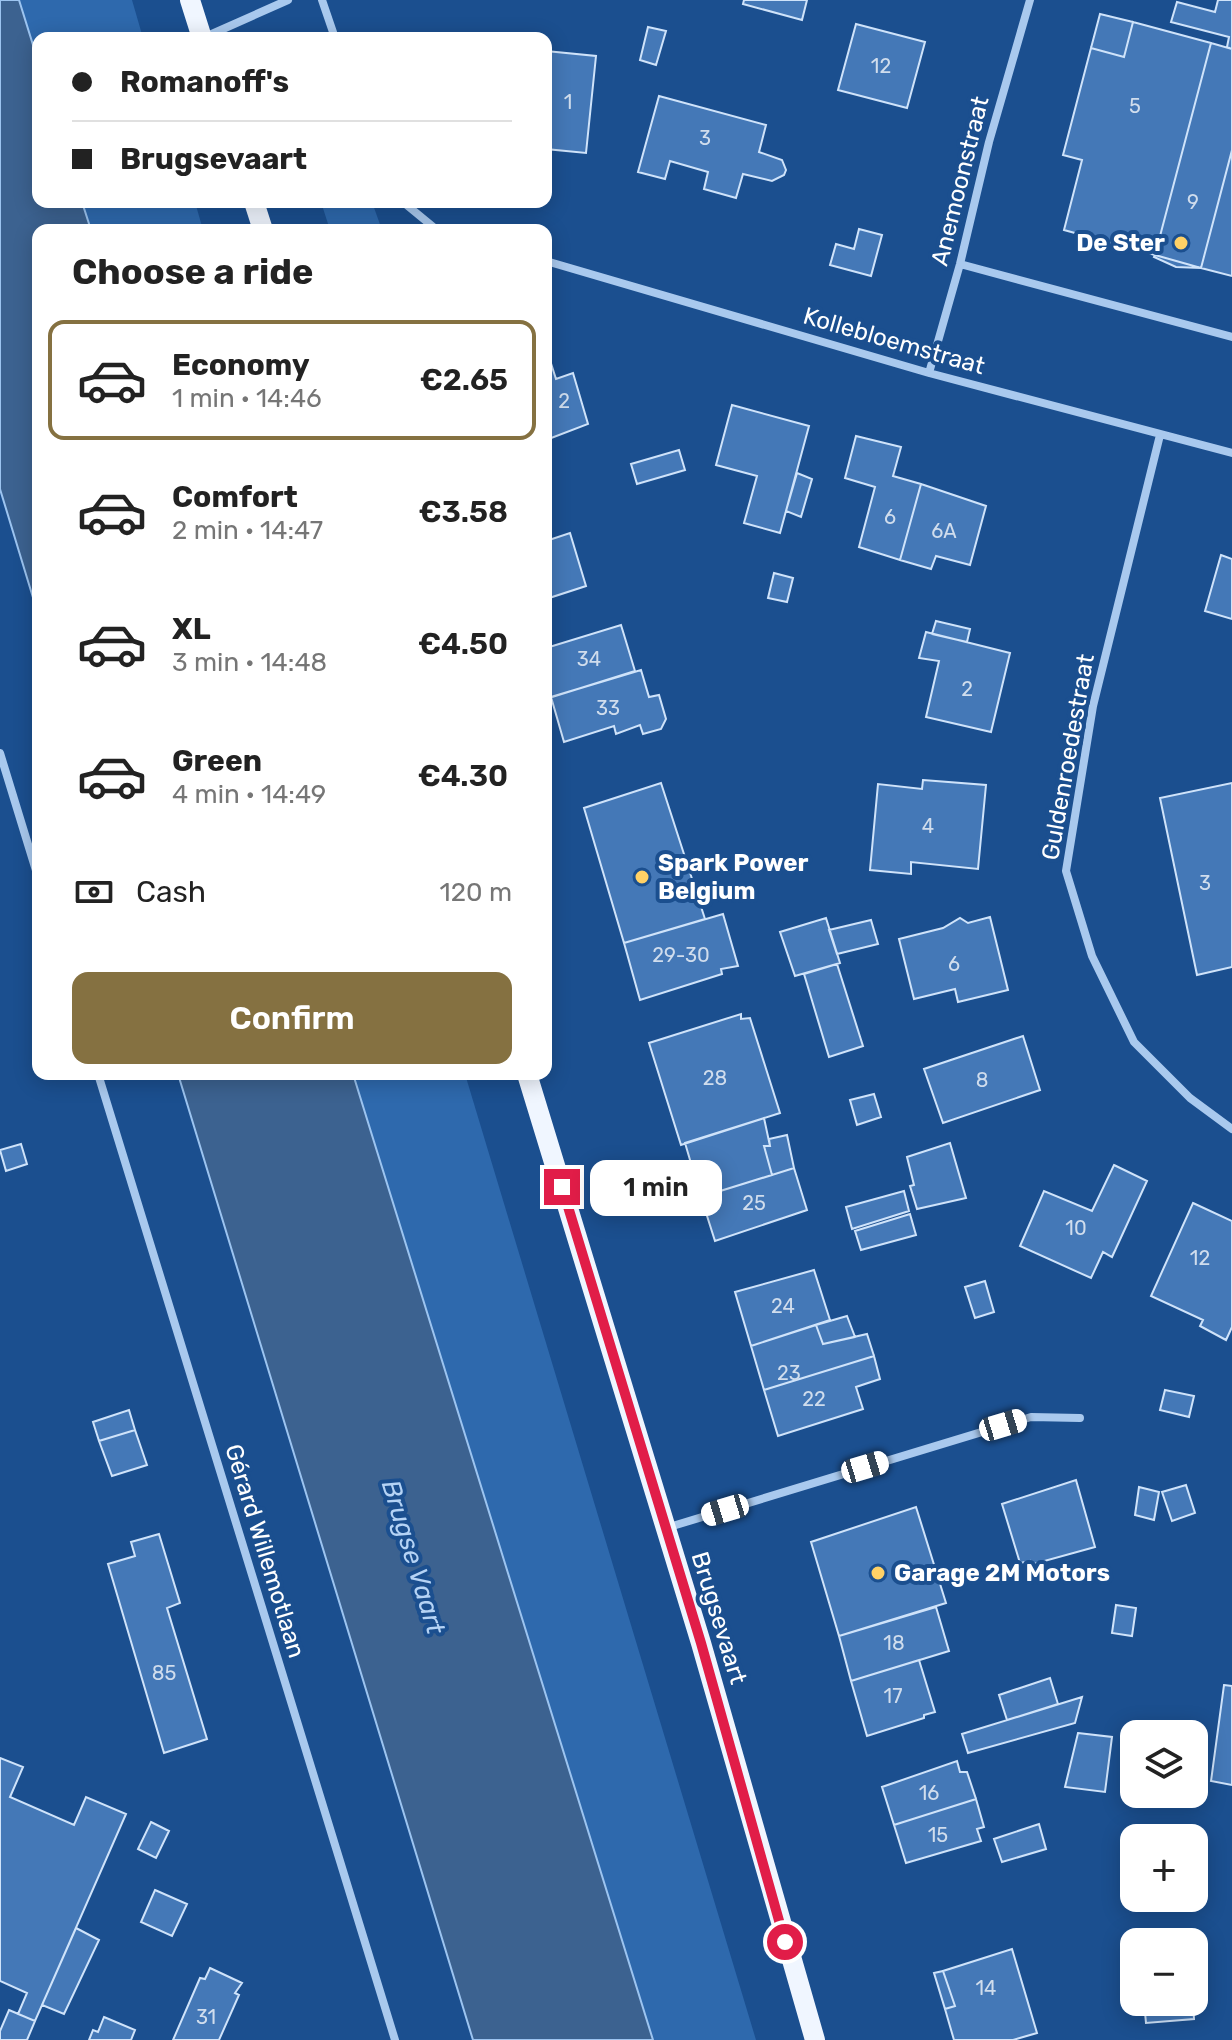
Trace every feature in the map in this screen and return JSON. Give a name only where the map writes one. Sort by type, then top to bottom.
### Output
[{"type":"main road","points":[[190,0],[201,32]]},
{"type":"main road","name":"Brugsevaart","points":[[529,1080],[701,1643],[815,2040]]},
{"type":"street","points":[[216,32],[288,0]]},
{"type":"street","points":[[322,0],[333,32]]},
{"type":"street","name":"Anemoonstraat","points":[[929,373],[960,264],[989,142],[1030,0]]},
{"type":"street","points":[[410,208],[430,224]]},
{"type":"street","name":"Kollebloemstraat","points":[[552,263],[929,373],[1232,453]]},
{"type":"street","points":[[960,264],[1232,337]]},
{"type":"street","name":"Guldenroedestraat","points":[[1160,435],[1093,706],[1066,871],[1092,956],[1134,1042],[1190,1098],[1232,1129]]},
{"type":"street","points":[[0,753],[32,857]]},
{"type":"street","name":"Gérard Willemotlaan","points":[[100,1080],[395,2040]]},
{"type":"street","points":[[665,1529],[1031,1417],[1080,1418]]},
{"type":"shaded area","points":[[19,0],[132,0],[141,32],[32,32],[32,42]]},
{"type":"shaded area","points":[[84,208],[197,208],[201,224],[89,224]]},
{"type":"shaded area","points":[[323,208],[374,208],[380,224],[328,224]]},
{"type":"shaded area","points":[[355,1080],[467,1080],[756,2040],[653,2040]]},
{"type":"water","points":[[0,0],[19,0],[32,42],[32,208],[84,208],[89,224],[32,224],[32,594],[0,489]]},
{"type":"water","name":"Brugse Vaart","points":[[180,1080],[355,1080],[653,2040],[473,2040]]},
{"type":"building","points":[[744,0],[807,0],[802,20],[743,4]]},
{"type":"building","points":[[1218,0],[1232,0],[1232,49],[1227,47],[1229,37],[1171,22],[1177,2],[1215,12]]},
{"type":"building","points":[[1100,14],[1133,22],[1124,57],[1091,48]]},
{"type":"building","points":[[1133,22],[1211,43],[1155,255],[1064,230],[1082,160],[1063,155],[1091,48],[1124,57]]},
{"type":"building","points":[[856,24],[925,42],[907,108],[838,90]]},
{"type":"building","points":[[648,27],[666,31],[656,65],[640,60]]},
{"type":"building","points":[[1211,43],[1232,49],[1232,150],[1201,268],[1155,255]]},
{"type":"building","points":[[552,52],[596,56],[586,153],[552,150]]},
{"type":"building","points":[[659,96],[766,125],[759,152],[782,160],[786,170],[784,175],[772,181],[743,174],[736,198],[704,189],[708,172],[670,161],[665,179],[638,172]]},
{"type":"building","points":[[1232,150],[1232,276],[1201,268]]},
{"type":"building","points":[[859,229],[882,235],[871,276],[830,265],[836,244],[854,249]]},
{"type":"building","points":[[1155,255],[1201,268],[1176,267]]},
{"type":"building","points":[[552,366],[556,379],[573,373],[588,424],[552,438]]},
{"type":"building","points":[[732,405],[809,426],[780,533],[744,523],[757,476],[716,465]]},
{"type":"building","points":[[856,436],[901,447],[893,476],[921,484],[900,560],[859,547],[875,487],[845,478]]},
{"type":"building","points":[[679,450],[685,470],[637,484],[631,464]]},
{"type":"building","points":[[797,473],[812,479],[801,517],[786,511]]},
{"type":"building","points":[[921,484],[986,506],[970,565],[936,556],[931,569],[900,560]]},
{"type":"building","points":[[570,533],[586,586],[552,597],[552,539]]},
{"type":"building","points":[[1221,555],[1232,559],[1232,619],[1205,611]]},
{"type":"building","points":[[774,573],[793,578],[787,602],[768,598]]},
{"type":"building","points":[[936,621],[970,629],[967,642],[932,634]]},
{"type":"building","points":[[621,625],[635,671],[552,697],[552,646]]},
{"type":"building","points":[[926,632],[1010,653],[991,732],[926,717],[939,661],[919,658]]},
{"type":"building","points":[[641,670],[649,697],[659,695],[666,719],[661,729],[643,734],[640,725],[616,734],[614,726],[564,742],[552,697]]},
{"type":"building","points":[[923,780],[986,785],[978,869],[911,862],[911,874],[870,870],[878,784],[922,789]]},
{"type":"building","points":[[661,783],[705,919],[624,943],[584,808]]},
{"type":"building","points":[[1232,783],[1232,967],[1197,975],[1160,798]]},
{"type":"building","points":[[723,914],[738,966],[721,969],[722,974],[640,1000],[624,943]]},
{"type":"building","points":[[990,917],[1008,990],[958,1002],[955,989],[914,999],[899,939],[943,928],[960,918],[968,923]]},
{"type":"building","points":[[826,918],[840,963],[795,976],[780,932]]},
{"type":"building","points":[[871,920],[878,944],[837,954],[829,930]]},
{"type":"building","points":[[837,964],[863,1046],[829,1057],[804,974]]},
{"type":"building","points":[[741,1014],[741,1019],[750,1018],[780,1113],[681,1145],[649,1043]]},
{"type":"building","points":[[1023,1036],[1040,1090],[943,1123],[924,1069]]},
{"type":"building","points":[[874,1094],[881,1117],[857,1125],[850,1100]]},
{"type":"building","points":[[764,1118],[770,1146],[764,1146],[772,1175],[701,1197],[685,1143]]},
{"type":"building","points":[[787,1135],[794,1168],[772,1175],[764,1146],[770,1146],[769,1139]]},
{"type":"building","points":[[950,1143],[966,1198],[917,1209],[910,1186],[914,1185],[907,1157]]},
{"type":"building","points":[[21,1144],[27,1164],[6,1171],[0,1150]]},
{"type":"building","points":[[1114,1165],[1147,1181],[1112,1257],[1103,1252],[1091,1278],[1020,1246],[1044,1191],[1092,1211]]},
{"type":"building","points":[[794,1168],[807,1210],[715,1241],[701,1197]]},
{"type":"building","points":[[904,1191],[909,1211],[852,1229],[846,1207]]},
{"type":"building","points":[[1193,1203],[1232,1221],[1232,1327],[1226,1340],[1200,1326],[1203,1320],[1151,1296]]},
{"type":"building","points":[[910,1214],[916,1235],[861,1250],[855,1231]]},
{"type":"building","points":[[814,1270],[830,1320],[751,1346],[735,1292]]},
{"type":"building","points":[[985,1281],[994,1312],[975,1318],[965,1287]]},
{"type":"building","points":[[847,1316],[855,1337],[823,1344],[816,1325]]},
{"type":"building","points":[[816,1325],[823,1344],[867,1334],[874,1356],[764,1390],[751,1346]]},
{"type":"building","points":[[874,1356],[880,1379],[856,1387],[863,1409],[778,1436],[764,1390]]},
{"type":"building","points":[[1165,1390],[1194,1396],[1189,1417],[1160,1410]]},
{"type":"building","points":[[129,1410],[135,1430],[99,1441],[93,1422]]},
{"type":"building","points":[[135,1430],[147,1465],[112,1476],[99,1441]]},
{"type":"building","points":[[1076,1480],[1095,1547],[1030,1565],[1030,1561],[1020,1563],[1002,1504]]},
{"type":"building","points":[[1186,1485],[1195,1513],[1172,1521],[1162,1492]]},
{"type":"building","points":[[1139,1487],[1159,1492],[1154,1520],[1135,1515]]},
{"type":"building","name":"Garage 2M Motors","points":[[916,1507],[946,1603],[839,1636],[811,1542]]},
{"type":"building","points":[[159,1534],[180,1603],[167,1608],[207,1739],[164,1753],[108,1564],[135,1556],[131,1542]]},
{"type":"building","points":[[1116,1605],[1136,1608],[1132,1636],[1112,1633]]},
{"type":"building","points":[[936,1607],[949,1651],[851,1681],[839,1636]]},
{"type":"building","points":[[919,1660],[935,1712],[867,1736],[851,1681]]},
{"type":"building","points":[[1050,1678],[1058,1704],[1007,1720],[999,1695]]},
{"type":"building","points":[[1224,1685],[1232,1686],[1232,1785],[1211,1781]]},
{"type":"building","points":[[1082,1697],[1075,1723],[968,1753],[962,1734]]},
{"type":"building","points":[[1078,1733],[1112,1737],[1105,1792],[1065,1787]]},
{"type":"building","points":[[0,1758],[23,1767],[10,1797],[74,1825],[86,1797],[126,1814],[35,2021],[18,2014],[27,1993],[0,1981]]},
{"type":"building","points":[[957,1761],[960,1772],[967,1772],[976,1799],[894,1825],[882,1787]]},
{"type":"building","points":[[976,1799],[984,1827],[977,1829],[981,1841],[906,1863],[894,1825]]},
{"type":"building","points":[[151,1822],[169,1831],[156,1858],[138,1849]]},
{"type":"building","points":[[1039,1824],[1046,1849],[1002,1862],[994,1839]]},
{"type":"building","points":[[155,1890],[187,1904],[172,1936],[141,1922]]},
{"type":"building","points":[[76,1928],[99,1940],[64,2014],[42,2005]]},
{"type":"building","points":[[1012,1949],[1037,2033],[1013,2040],[954,2040],[945,2009],[955,2006],[943,1971]]},
{"type":"building","points":[[210,1968],[242,1983],[235,1993],[239,1995],[219,2040],[173,2040],[200,1978],[205,1979]]},
{"type":"building","points":[[943,1971],[955,2006],[945,2009],[934,1973]]},
{"type":"building","points":[[9,2010],[35,2021],[27,2040],[0,2040],[0,2031]]},
{"type":"building","points":[[1145,2016],[1194,2016],[1194,2019],[1146,2023]]},
{"type":"building","points":[[104,2017],[135,2030],[131,2040],[89,2040],[93,2030],[98,2032]]},
{"type":"place","name":"De Ster","points":[[1181,243]]},
{"type":"place","name":"Spark Power Belgium","points":[[642,877]]},
{"type":"place","name":"Garage 2M Motors","points":[[878,1573]]},
{"type":"route","points":[[562,1187],[701,1643],[785,1942]]}]
